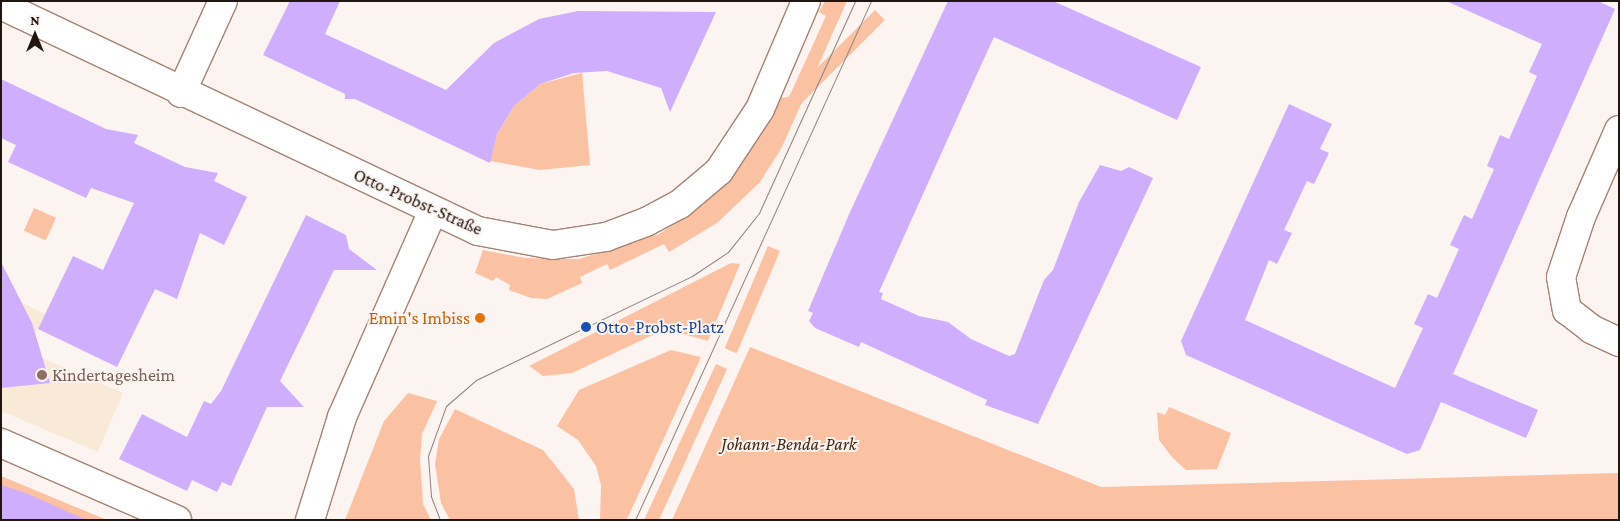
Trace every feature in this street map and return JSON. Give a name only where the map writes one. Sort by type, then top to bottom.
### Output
[{"type":"street","points":[[181,92],[223,1]]},
{"type":"street","name":"Otto-Probst-Straße","points":[[1,5],[433,211],[492,235],[553,245],[606,236],[680,204],[732,156],[760,109],[806,1]]},
{"type":"street","points":[[1619,130],[1581,217],[1561,277],[1567,310],[1592,330],[1619,342]]},
{"type":"street","points":[[310,520],[342,417],[433,211]]},
{"type":"street","points":[[1,443],[177,520]]},
{"type":"shaded area","name":"Kindertagesheim","points":[[1,286],[18,301],[45,314],[35,334],[42,358],[123,393],[98,452],[1,411]]},
{"type":"green space","points":[[825,1],[847,1],[781,149],[760,182],[717,223],[669,252],[664,244],[610,270],[607,264],[580,277],[582,283],[547,299],[531,298],[509,290],[510,285],[496,277],[493,281],[475,273],[483,250],[525,258],[579,259],[659,234],[702,206],[754,149],[778,98],[789,97],[826,16],[819,12]]},
{"type":"green space","points":[[875,10],[885,20],[713,192],[703,182]]},
{"type":"green space","points":[[582,73],[590,165],[540,170],[490,161],[497,134],[514,106],[540,84]]},
{"type":"green space","points":[[34,208],[56,218],[46,241],[24,231]]},
{"type":"green space","points":[[768,246],[780,251],[737,353],[725,348]]},
{"type":"green space","points":[[731,263],[740,264],[708,341],[680,333],[657,333],[572,373],[543,376],[529,366]]},
{"type":"green space","name":"Johann-Benda-Park","points":[[750,347],[1101,487],[1619,473],[1619,520],[672,520]]},
{"type":"green space","points":[[671,350],[701,357],[626,520],[600,520],[601,485],[596,466],[578,440],[557,426],[579,390]]},
{"type":"green space","points":[[716,364],[727,369],[659,520],[644,520]]},
{"type":"green space","points":[[408,393],[437,401],[422,434],[420,460],[423,504],[431,520],[345,520],[384,421]]},
{"type":"green space","points":[[1169,407],[1231,433],[1217,469],[1186,470],[1172,457],[1159,440],[1157,412],[1165,415]]},
{"type":"green space","points":[[455,409],[543,450],[574,489],[579,520],[450,520],[441,503],[435,464],[439,439]]},
{"type":"green space","points":[[1,476],[107,520],[1,520]]},
{"type":"building","points":[[290,1],[340,1],[325,34],[446,90],[494,43],[539,19],[578,11],[716,12],[670,112],[661,88],[607,71],[574,73],[540,84],[514,106],[497,134],[490,163],[355,99],[345,99],[345,94],[263,55]]},
{"type":"building","points":[[948,1],[1053,1],[1201,67],[1177,120],[994,37],[972,85],[879,292],[883,293],[881,299],[919,316],[948,322],[971,339],[1009,356],[1015,354],[1044,280],[1053,270],[1079,202],[1100,165],[1121,171],[1129,167],[1153,178],[1038,424],[985,405],[987,400],[861,342],[859,347],[815,328],[809,321],[813,313],[808,311],[850,212]]},
{"type":"building","points":[[1446,1],[1598,1],[1615,9],[1453,374],[1538,410],[1526,438],[1441,402],[1420,450],[1407,454],[1186,355],[1181,341],[1289,104],[1332,124],[1320,149],[1329,153],[1314,184],[1307,181],[1284,230],[1292,233],[1277,264],[1269,260],[1245,320],[1395,388],[1423,328],[1414,324],[1428,294],[1437,298],[1459,249],[1450,245],[1464,215],[1472,219],[1494,169],[1487,166],[1500,135],[1509,139],[1537,76],[1529,72],[1542,44]]},
{"type":"building","points":[[1,79],[106,129],[138,135],[134,143],[185,167],[218,173],[214,181],[247,197],[224,245],[200,233],[177,299],[155,289],[117,367],[38,329],[73,256],[103,270],[134,203],[91,188],[86,198],[8,162],[16,145],[1,138]]},
{"type":"building","points":[[306,215],[346,235],[349,249],[377,270],[334,270],[280,381],[304,407],[267,407],[231,486],[222,482],[217,492],[192,480],[187,491],[119,459],[142,414],[187,437],[204,401],[211,404],[221,391]]},
{"type":"building","points":[[1,262],[32,323],[50,383],[1,388]]},
{"type":"building","points":[[1,485],[28,494],[86,520],[1,520]]},
{"type":"tram line","points":[[440,520],[431,496],[428,456],[446,406],[476,380],[692,276],[728,252],[759,213],[855,1]]},
{"type":"tram line","points":[[635,520],[871,1]]},
{"type":"place","name":"Emin's Imbiss","points":[[480,318]]},
{"type":"place","name":"Otto-Probst-Platz","points":[[586,327]]},
{"type":"place","name":"Kindertagesheim","points":[[42,375]]}]
